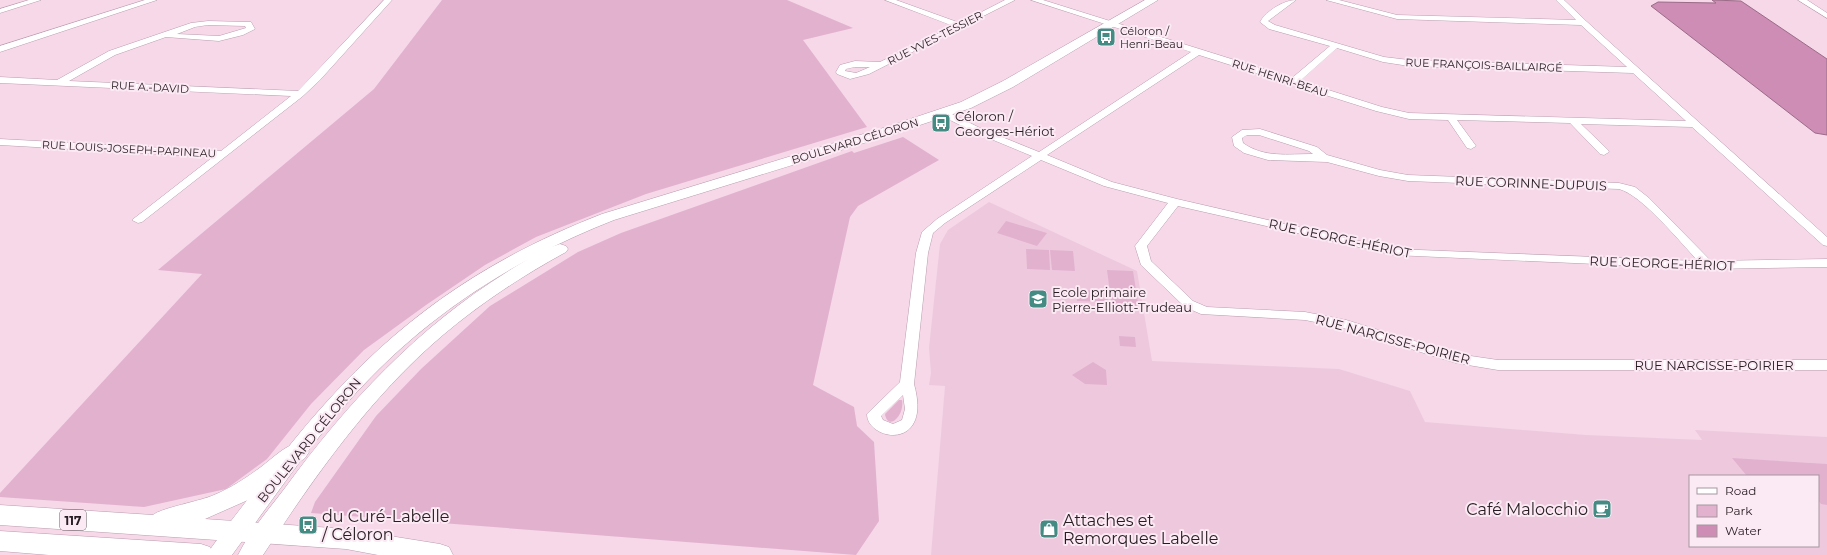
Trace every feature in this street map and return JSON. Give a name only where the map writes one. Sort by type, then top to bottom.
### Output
[{"type":"main road","points":[[146,526],[191,513],[232,498],[297,452]]},
{"type":"main road","name":"117","points":[[0,515],[146,526],[266,532],[346,539],[440,555]]},
{"type":"main road","name":"117","points":[[0,541],[201,555]]},
{"type":"street","points":[[0,11],[37,0]]},
{"type":"street","points":[[0,49],[154,0]]},
{"type":"street","name":"RUE LOUIS-JOSEPH-PAPINEAU","points":[[0,142],[222,154],[300,94],[317,78],[388,0]]},
{"type":"street","points":[[889,0],[959,25]]},
{"type":"street","name":"RUE YVES-TESSIER","points":[[881,65],[1011,0]]},
{"type":"street","name":"RUE HENRI-BEAU","points":[[1035,0],[1379,109],[1409,116],[1574,122],[1694,124]]},
{"type":"street","name":"BOULEVARD CÉLORON","points":[[219,555],[329,411],[376,361],[414,327],[461,292],[510,262],[572,230],[623,212],[943,113],[993,92],[1153,0]]},
{"type":"street","name":"RUE FRANÇOIS-BAILLAIRGÉ","points":[[1292,0],[1266,18],[1264,22],[1272,26],[1397,62],[1635,70]]},
{"type":"street","points":[[1330,0],[1397,17],[1583,23]]},
{"type":"street","points":[[1560,0],[1583,23],[1827,243]]},
{"type":"street","points":[[1802,0],[1827,16]]},
{"type":"street","points":[[1817,10],[1827,10]]},
{"type":"street","points":[[58,83],[112,53],[166,35],[208,23],[248,24],[251,29],[227,38],[211,39],[166,35]]},
{"type":"street","points":[[1293,82],[1336,45]]},
{"type":"street","points":[[907,384],[922,253],[927,235],[941,221],[1197,52]]},
{"type":"street","name":"RUE A.-DAVID","points":[[0,80],[300,94]]},
{"type":"street","name":"RUE GEORGE-HÉRIOT","points":[[943,113],[956,121],[1108,184],[1175,202],[1394,252],[1708,265],[1827,263]]},
{"type":"street","points":[[1451,118],[1471,146]]},
{"type":"street","points":[[1574,122],[1604,152]]},
{"type":"street","name":"RUE CORINNE-DUPUIS","points":[[1324,158],[1313,149],[1260,132],[1245,132],[1237,137],[1238,144],[1243,148],[1265,155],[1280,158],[1324,158],[1388,176],[1619,186],[1631,189],[1645,200],[1708,265]]},
{"type":"street","points":[[138,220],[222,154]]},
{"type":"street","name":"BOULEVARD CÉLORON","points":[[250,555],[361,406],[398,366],[450,319],[502,282],[546,256],[616,221],[677,196]]},
{"type":"street","name":"RUE NARCISSE-POIRIER","points":[[1175,202],[1141,246],[1145,262],[1189,304],[1205,311],[1305,316],[1342,323],[1456,358],[1498,365],[1827,365]]},
{"type":"shaded area","points":[[989,202],[1137,271],[1152,361],[1339,369],[1410,391],[1425,422],[1586,435],[1702,440],[1695,430],[1827,437],[1827,555],[931,555],[945,386],[929,385],[931,373],[929,348],[940,244],[948,230]]},
{"type":"green space","points":[[442,0],[787,0],[853,28],[803,40],[867,127],[646,194],[536,237],[485,265],[364,350],[311,404],[267,459],[226,489],[144,507],[0,497],[0,493],[202,274],[158,270],[374,89]]},
{"type":"green space","points":[[903,137],[939,160],[858,206],[850,217],[813,385],[854,407],[857,426],[874,442],[879,521],[856,555],[311,513],[315,502],[376,416],[421,369],[490,306],[578,252],[621,233],[852,151],[854,153]]},
{"type":"green space","points":[[1006,221],[1047,233],[1037,246],[997,233]]},
{"type":"green space","points":[[1026,249],[1049,250],[1050,270],[1027,269]]},
{"type":"green space","points":[[1050,250],[1073,251],[1075,271],[1052,270]]},
{"type":"green space","points":[[1107,270],[1133,271],[1139,309],[1112,308]]},
{"type":"green space","points":[[1076,290],[1107,291],[1108,302],[1077,301]]},
{"type":"green space","points":[[1119,336],[1135,337],[1136,347],[1120,346]]},
{"type":"green space","points":[[1093,362],[1106,370],[1107,385],[1085,384],[1072,375]]},
{"type":"green space","points":[[899,400],[902,400],[902,406],[899,416],[889,422],[885,414]]},
{"type":"green space","points":[[1732,458],[1827,464],[1827,505],[1821,504],[1819,501],[1819,475],[1746,475]]},
{"type":"water","points":[[1712,0],[1741,1],[1827,59],[1827,135],[1815,133],[1651,6],[1658,2],[1716,3]]},
{"type":"place","name":"Céloron / Henri-Beau","points":[[1106,37]]},
{"type":"place","name":"Céloron / Georges-Hériot","points":[[941,123]]},
{"type":"place","name":"Ecole primaire Pierre-Elliott-Trudeau","points":[[1038,299]]},
{"type":"place","name":"Café Malocchio","points":[[1602,509]]},
{"type":"place","name":"du Curé-Labelle / Céloron","points":[[308,525]]},
{"type":"place","name":"Attaches et Remorques Labelle","points":[[1049,529]]}]
